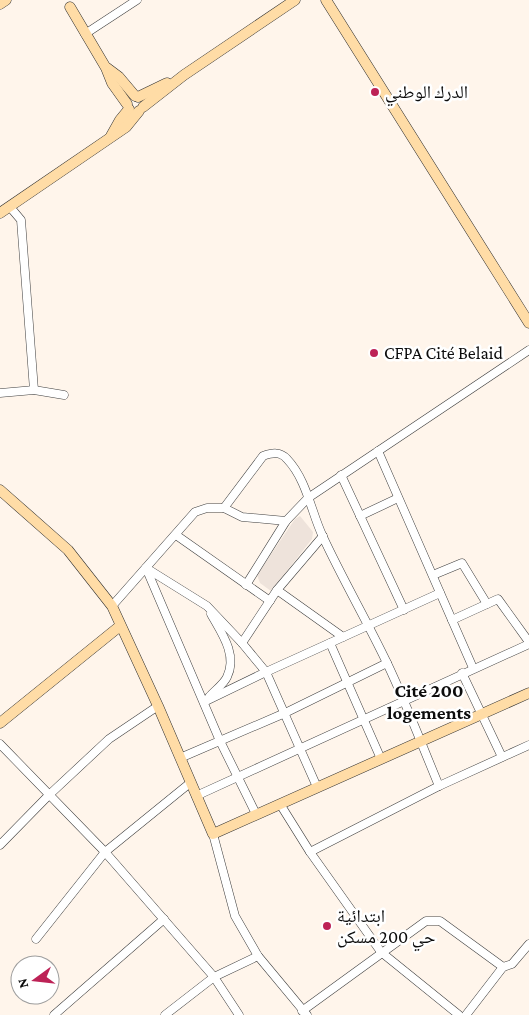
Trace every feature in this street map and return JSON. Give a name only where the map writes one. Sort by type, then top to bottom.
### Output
[{"type":"street","points":[[0,4],[6,0]]},
{"type":"street","points":[[85,34],[137,0]]},
{"type":"street","points":[[0,213],[111,136],[120,120],[134,108],[295,0]]},
{"type":"street","points":[[326,0],[529,323]]},
{"type":"street","points":[[68,2],[106,68],[112,83],[134,108]]},
{"type":"street","points":[[106,68],[119,77],[137,96]]},
{"type":"street","points":[[134,108],[129,99],[184,75]]},
{"type":"street","points":[[10,206],[21,220],[34,390]]},
{"type":"street","points":[[246,585],[286,521],[308,498],[529,350]]},
{"type":"street","points":[[0,393],[34,390],[64,395]]},
{"type":"street","points":[[378,451],[473,668]]},
{"type":"street","points":[[224,508],[263,456],[273,453],[282,454],[287,459],[304,484],[323,536],[387,663],[439,786]]},
{"type":"street","points":[[341,475],[404,610]]},
{"type":"street","points":[[0,490],[68,550],[112,606],[158,706],[212,834],[235,916],[258,956],[304,1013],[381,952],[426,921],[440,921],[502,967]]},
{"type":"street","points":[[360,516],[398,498]]},
{"type":"street","points":[[112,606],[196,512],[207,508],[224,508],[242,517],[286,521]]},
{"type":"street","points":[[176,535],[270,601]]},
{"type":"street","points":[[242,644],[277,590],[323,536]]},
{"type":"street","points":[[432,575],[462,563],[486,604]]},
{"type":"street","points":[[146,568],[207,606],[266,672],[317,787]]},
{"type":"street","points":[[146,568],[220,742],[256,814]]},
{"type":"street","points":[[277,590],[343,637]]},
{"type":"street","points":[[204,702],[440,593]]},
{"type":"street","points":[[196,796],[529,643],[498,599],[452,620]]},
{"type":"street","points":[[204,702],[227,678],[231,663],[228,647],[207,606]]},
{"type":"street","points":[[0,722],[120,626]]},
{"type":"street","points":[[330,644],[381,759]]},
{"type":"street","points":[[180,758],[284,713],[387,663]]},
{"type":"street","points":[[462,673],[502,757]]},
{"type":"street","points":[[212,834],[529,693]]},
{"type":"street","points":[[0,845],[49,795],[109,739],[158,706]]},
{"type":"street","points":[[0,744],[105,852],[214,977],[239,1015]]},
{"type":"street","points":[[310,852],[439,786],[529,745]]},
{"type":"street","points":[[36,939],[105,852],[190,783]]},
{"type":"street","points":[[280,804],[310,852],[381,952],[459,1015]]},
{"type":"street","points":[[54,1015],[164,919]]},
{"type":"street","points":[[466,1015],[502,967],[512,964],[529,944]]},
{"type":"street","points":[[165,1015],[214,977],[258,956]]},
{"type":"shaded area","points":[[300,516],[313,532],[312,539],[271,591],[260,583],[257,575],[295,519]]},
{"type":"place","name":"الدرك الوطني","points":[[375,92]]},
{"type":"place","name":"CFPA Cité Belaid","points":[[374,353]]},
{"type":"place","name":"ابتدائية حي 200 مسكن","points":[[327,926]]},
{"type":"district","name":"Cité 200 logements","points":[[429,701]]}]
